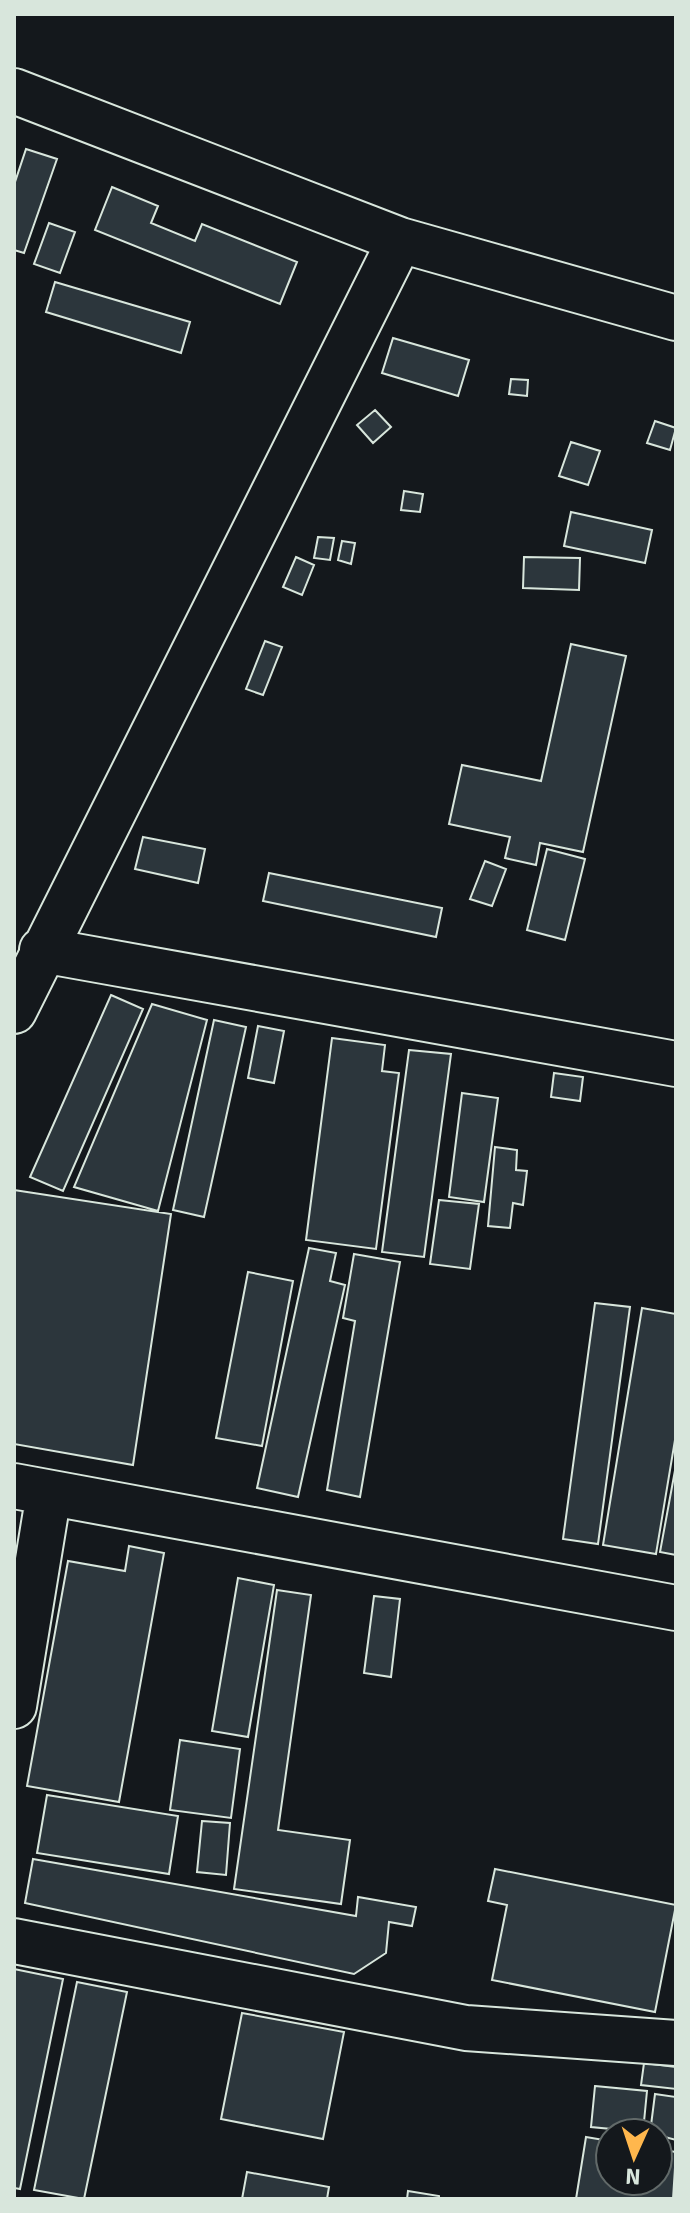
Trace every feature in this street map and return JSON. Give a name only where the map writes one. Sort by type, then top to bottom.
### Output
[{"type":"street","points":[[14,91],[400,240],[676,318]]},
{"type":"street","points":[[14,1011],[400,240]]},
{"type":"street","points":[[42,950],[676,1064]]},
{"type":"street","points":[[14,1706],[32,1489],[676,1608]]},
{"type":"street","points":[[14,1941],[466,2028],[676,2043]]},
{"type":"building","points":[[26,149],[57,159],[24,253],[14,250],[14,185]]},
{"type":"building","points":[[112,187],[158,206],[151,223],[195,241],[202,224],[297,262],[280,304],[95,230]]},
{"type":"building","points":[[49,223],[75,232],[60,273],[34,264]]},
{"type":"building","points":[[55,282],[190,322],[181,353],[46,312]]},
{"type":"building","points":[[393,338],[469,360],[458,396],[382,373]]},
{"type":"building","points":[[511,379],[528,380],[527,396],[509,394]]},
{"type":"building","points":[[375,410],[391,427],[373,443],[357,425]]},
{"type":"building","points":[[655,421],[676,428],[670,450],[647,443]]},
{"type":"building","points":[[571,442],[600,451],[588,485],[559,476]]},
{"type":"building","points":[[404,491],[423,494],[420,512],[401,510]]},
{"type":"building","points":[[571,512],[652,530],[645,563],[564,546]]},
{"type":"building","points":[[318,537],[334,538],[330,560],[314,558]]},
{"type":"building","points":[[342,541],[355,543],[351,564],[338,560]]},
{"type":"building","points":[[296,557],[314,565],[302,595],[283,587]]},
{"type":"building","points":[[524,557],[580,558],[579,590],[523,588]]},
{"type":"building","points":[[265,641],[282,647],[263,695],[246,689]]},
{"type":"building","points":[[571,644],[626,656],[583,852],[540,843],[536,865],[505,858],[510,837],[449,824],[462,765],[541,781]]},
{"type":"building","points":[[143,837],[205,849],[198,883],[135,869]]},
{"type":"building","points":[[547,849],[585,859],[565,940],[527,930]]},
{"type":"building","points":[[485,861],[506,869],[492,906],[470,899]]},
{"type":"building","points":[[269,873],[442,908],[436,937],[263,901]]},
{"type":"building","points":[[111,995],[143,1009],[63,1191],[30,1177]]},
{"type":"building","points":[[152,1004],[207,1020],[158,1211],[74,1187]]},
{"type":"building","points":[[214,1020],[246,1027],[204,1217],[173,1210]]},
{"type":"building","points":[[258,1026],[284,1031],[274,1083],[248,1078]]},
{"type":"building","points":[[332,1038],[385,1045],[382,1071],[399,1073],[376,1249],[306,1240]]},
{"type":"building","points":[[409,1050],[451,1054],[424,1257],[382,1252]]},
{"type":"building","points":[[554,1073],[583,1077],[580,1101],[551,1097]]},
{"type":"building","points":[[462,1093],[498,1098],[484,1202],[449,1197]]},
{"type":"building","points":[[495,1147],[517,1150],[516,1170],[527,1171],[523,1205],[513,1203],[510,1228],[488,1226]]},
{"type":"building","points":[[14,1190],[171,1214],[133,1465],[14,1444]]},
{"type":"building","points":[[439,1200],[479,1204],[470,1269],[430,1264]]},
{"type":"building","points":[[309,1248],[336,1253],[330,1281],[345,1285],[298,1497],[257,1488]]},
{"type":"building","points":[[354,1254],[400,1262],[360,1497],[327,1490],[355,1321],[343,1318]]},
{"type":"building","points":[[248,1272],[293,1281],[262,1446],[216,1438]]},
{"type":"building","points":[[595,1303],[630,1307],[598,1544],[563,1539]]},
{"type":"building","points":[[642,1308],[676,1314],[676,1434],[656,1554],[603,1545]]},
{"type":"building","points":[[676,1465],[676,1555],[660,1552]]},
{"type":"building","points":[[129,1546],[164,1553],[119,1802],[27,1786],[68,1561],[125,1571]]},
{"type":"building","points":[[238,1578],[274,1585],[248,1737],[212,1731]]},
{"type":"building","points":[[277,1590],[311,1595],[278,1830],[350,1840],[341,1904],[234,1889]]},
{"type":"building","points":[[374,1596],[400,1599],[391,1677],[364,1673]]},
{"type":"building","points":[[180,1740],[240,1749],[231,1818],[170,1810]]},
{"type":"building","points":[[47,1795],[178,1816],[169,1874],[37,1853]]},
{"type":"building","points":[[202,1821],[230,1823],[226,1875],[197,1872]]},
{"type":"building","points":[[33,1859],[356,1916],[358,1897],[416,1907],[412,1926],[389,1922],[386,1953],[354,1974],[25,1903]]},
{"type":"building","points":[[495,1869],[676,1905],[655,2012],[492,1980],[507,1905],[488,1901]]},
{"type":"building","points":[[14,1969],[63,1979],[20,2189],[14,2188]]},
{"type":"building","points":[[77,1982],[127,1992],[84,2199],[34,2190]]},
{"type":"building","points":[[242,2013],[344,2032],[323,2139],[221,2119]]},
{"type":"building","points":[[644,2063],[676,2067],[676,2089],[641,2085]]},
{"type":"building","points":[[595,2086],[647,2091],[644,2117],[594,2117],[594,2127],[591,2127]]},
{"type":"building","points":[[655,2094],[676,2097],[676,2140],[674,2117],[652,2117]]},
{"type":"building","points":[[586,2137],[594,2138],[594,2197],[673,2197],[673,2199],[576,2199]]},
{"type":"building","points":[[247,2172],[329,2187],[327,2199],[242,2199]]},
{"type":"building","points":[[408,2191],[439,2196],[439,2199],[407,2199]]}]
